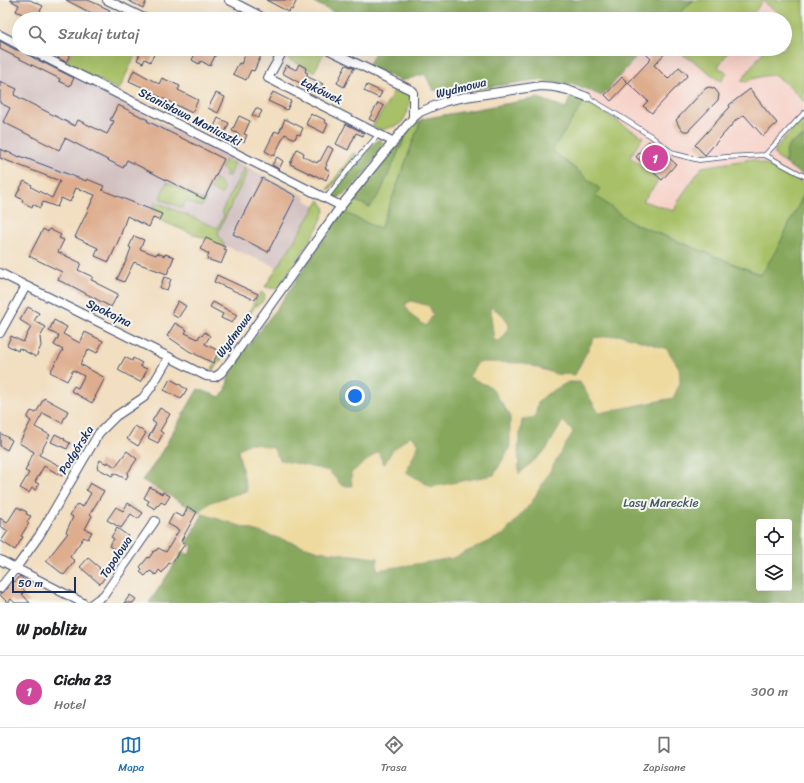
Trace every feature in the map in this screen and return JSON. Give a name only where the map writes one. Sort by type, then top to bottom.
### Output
[{"type":"street","points":[[107,0],[132,12]]},
{"type":"street","points":[[229,0],[252,12]]},
{"type":"street","points":[[0,35],[12,41]]},
{"type":"street","name":"Stanisława Moniuszki","points":[[42,56],[341,206]]},
{"type":"street","name":"Łąkówek","points":[[280,56],[268,78],[394,142]]},
{"type":"street","points":[[341,56],[413,91],[413,118]]},
{"type":"street","name":"Wydmowa","points":[[206,376],[215,377],[221,373],[341,206],[407,125],[420,112],[446,101],[541,86],[553,86],[566,89],[587,97]]},
{"type":"street","name":"Spokojna","points":[[0,273],[206,376]]},
{"type":"street","points":[[0,333],[26,286]]},
{"type":"street","name":"Podgórska","points":[[0,588],[39,536],[99,433],[116,416],[143,398],[169,357]]},
{"type":"street","name":"Topolowa","points":[[93,603],[104,595],[155,522]]},
{"type":"street","points":[[0,560],[71,600],[83,603]]},
{"type":"lane","name":"Wydmowa","points":[[587,97],[645,132],[675,154],[699,160],[766,155]]},
{"type":"lane","points":[[804,113],[766,155],[804,176]]},
{"type":"lane","points":[[326,198],[356,160],[380,134]]},
{"type":"shaded area","points":[[694,0],[804,0],[804,137],[791,143],[804,175],[804,194],[762,275],[630,222],[585,101],[591,91],[602,96],[637,56],[792,56],[792,12],[681,12]]},
{"type":"shaded area","points":[[0,39],[12,45],[12,56],[34,56],[75,76],[149,117],[231,158],[230,161],[234,163],[235,161],[306,197],[305,200],[316,206],[277,267],[0,158]]},
{"type":"green space","points":[[309,0],[694,0],[681,12],[334,12]]},
{"type":"green space","points":[[694,0],[804,0],[804,102],[789,85],[773,75],[752,79],[746,82],[741,81],[760,56],[792,56],[792,12],[778,12],[762,1],[755,12],[680,12]]},
{"type":"green space","points":[[70,56],[135,56],[119,90],[66,63]]},
{"type":"green space","points":[[283,56],[322,56],[314,72]]},
{"type":"green space","points":[[373,56],[637,56],[602,96],[577,85],[536,80],[466,90],[433,90],[425,74],[401,81],[368,66]]},
{"type":"green space","points":[[685,56],[725,56],[718,67],[727,73],[721,81]]},
{"type":"green space","points":[[396,87],[408,92],[411,97],[407,113],[401,124],[382,130],[372,127],[386,106]]},
{"type":"green space","name":"Lasy Mareckie","points":[[571,95],[585,101],[552,150],[600,189],[595,195],[630,222],[761,275],[778,247],[804,194],[804,603],[149,603],[182,551],[189,555],[193,546],[187,543],[203,514],[319,551],[378,558],[377,570],[407,565],[573,432],[563,421],[546,450],[518,475],[518,448],[522,419],[535,417],[538,402],[547,394],[568,382],[580,382],[622,407],[673,398],[594,338],[575,375],[556,374],[524,363],[469,377],[491,387],[510,415],[510,447],[494,475],[431,488],[406,472],[419,443],[392,451],[384,466],[378,452],[352,473],[352,486],[341,486],[329,471],[238,451],[247,491],[211,502],[198,512],[142,480],[153,466],[198,389],[220,397],[226,390],[230,371],[288,293],[318,246],[343,212],[380,229],[422,119],[538,98],[566,108]],"holes":[[[490,307],[500,312],[504,334],[500,340]]]},
{"type":"green space","points":[[585,101],[643,137],[630,157],[659,180],[643,201],[674,211],[680,198],[702,167],[752,159],[780,170],[804,183],[804,194],[778,247],[762,275],[630,222],[595,195],[600,189],[552,150]]},
{"type":"green space","points":[[804,118],[804,137],[789,146],[785,163],[778,159],[775,155],[775,151],[786,136]]},
{"type":"green space","points":[[422,119],[380,229],[343,212],[353,200],[370,207],[380,193],[406,135],[415,124]]},
{"type":"green space","points":[[406,135],[380,193],[370,207],[354,200]]},
{"type":"green space","points":[[804,137],[804,175],[785,163],[788,146]]},
{"type":"green space","points":[[379,139],[384,144],[376,158],[357,182],[343,195],[337,198],[330,196],[356,161]]},
{"type":"green space","points":[[353,153],[357,155],[330,189],[328,189]]},
{"type":"green space","points":[[225,160],[234,163],[229,176],[225,177],[227,172],[221,168]]},
{"type":"green space","points":[[244,168],[247,173],[218,232],[225,247],[159,220],[161,214],[153,210],[156,202],[217,228],[224,216],[222,211]]},
{"type":"green space","points":[[215,180],[220,182],[224,189],[221,195],[210,189]]},
{"type":"green space","points":[[167,182],[205,201],[201,207],[186,201],[182,208],[161,199],[161,195]]},
{"type":"green space","points":[[320,200],[325,211],[318,227],[307,245],[277,289],[265,287]]},
{"type":"green space","points":[[261,292],[265,295],[263,301],[255,306],[218,365],[212,370],[212,369]]},
{"type":"sand","points":[[411,301],[429,306],[433,315],[426,326],[412,316],[405,305]]},
{"type":"sand","points":[[490,307],[502,314],[509,326],[500,341],[494,340]]},
{"type":"sand","points":[[621,335],[667,349],[679,368],[680,383],[673,398],[599,413],[580,382],[568,382],[547,394],[538,402],[535,417],[522,419],[518,448],[519,474],[546,450],[563,421],[573,432],[531,503],[504,534],[453,558],[377,570],[378,558],[319,551],[198,512],[211,502],[247,491],[238,450],[250,443],[273,448],[280,460],[329,471],[342,486],[352,486],[351,473],[378,452],[384,465],[392,451],[410,436],[419,443],[406,472],[431,487],[494,475],[510,447],[510,415],[491,387],[469,377],[478,362],[524,363],[556,374],[575,375],[594,338]]},
{"type":"building","points":[[10,0],[30,0],[43,6],[40,11],[42,12],[18,12],[16,11],[19,5]]},
{"type":"building","points":[[66,0],[88,0],[110,10],[109,12],[89,12]]},
{"type":"building","points":[[127,0],[147,0],[143,8]]},
{"type":"building","points":[[266,0],[297,0],[292,10],[290,9],[289,12]]},
{"type":"building","points":[[0,41],[12,48],[12,55],[0,49]]},
{"type":"building","points":[[14,56],[30,56],[74,78],[70,86],[59,81],[60,79]]},
{"type":"building","points":[[59,56],[69,56],[66,62],[58,58]]},
{"type":"building","points":[[139,56],[153,56],[150,62],[145,59],[143,63],[137,60]]},
{"type":"building","points":[[194,56],[215,56],[210,66],[201,61],[199,64],[192,60]]},
{"type":"building","points":[[245,56],[261,56],[254,71],[251,70],[246,80],[233,74],[239,63],[241,64]]},
{"type":"building","points":[[648,56],[662,56],[654,65],[668,79],[679,67],[688,75],[652,113],[643,106],[648,101],[628,83],[651,59]]},
{"type":"building","points":[[299,64],[306,68],[305,72],[308,73],[306,76],[323,84],[318,93],[282,73],[286,65],[296,70]]},
{"type":"building","points":[[346,65],[354,68],[344,87],[337,83]]},
{"type":"building","points":[[134,70],[159,84],[162,78],[180,86],[178,90],[198,100],[192,113],[129,81]]},
{"type":"building","points":[[622,77],[628,83],[611,101],[605,95]]},
{"type":"building","points":[[0,81],[17,89],[14,95],[75,126],[78,120],[107,134],[114,121],[110,120],[118,105],[224,159],[204,199],[127,160],[123,168],[65,138],[59,150],[3,122],[10,108],[0,103]]},
{"type":"building","points":[[367,85],[382,92],[379,98],[364,91]]},
{"type":"building","points":[[710,87],[715,89],[718,93],[718,100],[688,131],[684,131],[680,128],[676,120],[706,88]]},
{"type":"building","points":[[750,89],[777,123],[763,136],[744,115],[739,119],[738,118],[705,155],[695,145],[730,107],[729,105]]},
{"type":"building","points":[[273,92],[291,101],[287,110],[268,101]]},
{"type":"building","points":[[216,93],[225,97],[218,113],[208,108]]},
{"type":"building","points":[[378,103],[384,106],[375,122],[369,119]]},
{"type":"building","points":[[256,108],[262,111],[258,118],[252,115]]},
{"type":"building","points":[[311,114],[325,120],[324,122],[328,124],[324,133],[306,124]]},
{"type":"building","points":[[239,116],[250,121],[244,134],[247,135],[244,142],[237,139],[239,134],[232,131]]},
{"type":"building","points":[[218,118],[229,123],[224,135],[213,129]]},
{"type":"building","points":[[285,119],[303,128],[300,135],[297,134],[295,139],[285,134],[274,156],[265,151],[275,131],[279,133]]},
{"type":"building","points":[[346,124],[364,133],[363,136],[356,133],[348,150],[336,144]]},
{"type":"building","points":[[649,141],[676,164],[662,180],[636,157]]},
{"type":"building","points":[[328,146],[333,149],[325,168],[330,171],[326,180],[290,164],[297,149],[304,153],[303,156],[317,163],[320,161]]},
{"type":"building","points":[[0,149],[86,181],[87,179],[104,186],[102,190],[162,214],[159,220],[153,218],[149,227],[127,216],[109,262],[95,256],[98,248],[75,237],[95,195],[76,188],[70,202],[61,198],[57,207],[43,202],[40,208],[33,204],[32,207],[22,202],[23,200],[16,196],[24,181],[32,185],[31,187],[52,198],[60,181],[0,158]]},
{"type":"building","points":[[277,157],[283,161],[279,169],[272,165]]},
{"type":"building","points":[[262,178],[296,196],[268,252],[233,234]]},
{"type":"building","points":[[43,229],[48,232],[49,229],[61,235],[59,238],[64,240],[58,252],[81,263],[78,270],[93,277],[91,280],[96,283],[118,294],[111,307],[58,280],[62,272],[29,256]]},
{"type":"building","points":[[134,236],[144,240],[140,249],[156,255],[157,253],[174,257],[167,274],[134,262],[124,282],[117,279],[127,259],[131,248],[129,247]]},
{"type":"building","points":[[206,238],[225,247],[224,249],[227,250],[221,264],[207,259],[209,254],[200,249]]},
{"type":"building","points":[[217,275],[258,294],[255,300],[214,282]]},
{"type":"building","points":[[164,277],[171,279],[167,290],[160,288]]},
{"type":"building","points":[[178,301],[186,306],[178,318],[171,314]]},
{"type":"building","points":[[213,302],[237,315],[232,323],[221,318],[223,314],[210,307]]},
{"type":"building","points":[[28,307],[39,313],[34,321],[46,327],[40,337],[41,346],[36,357],[19,348],[18,351],[7,345],[11,336],[23,342],[31,327],[20,320]]},
{"type":"building","points":[[54,320],[67,327],[63,334],[80,343],[85,332],[103,341],[97,353],[89,349],[80,364],[105,378],[92,403],[71,391],[74,386],[78,388],[84,376],[73,370],[67,381],[50,372],[63,350],[54,345],[59,336],[49,331]]},
{"type":"building","points":[[175,323],[187,330],[185,333],[198,339],[200,335],[202,336],[205,332],[210,336],[205,344],[219,351],[213,363],[189,351],[167,336]]},
{"type":"building","points":[[125,357],[132,361],[133,358],[142,363],[140,366],[147,369],[140,382],[118,370]]},
{"type":"building","points":[[170,379],[187,389],[181,399],[164,390]]},
{"type":"building","points":[[44,398],[68,411],[62,423],[43,413],[35,427],[50,435],[39,455],[66,469],[62,476],[44,466],[35,482],[39,484],[36,490],[32,488],[29,493],[20,488],[29,473],[25,471],[34,452],[19,443],[31,421],[27,418],[31,411],[36,413]]},
{"type":"building","points":[[160,408],[170,414],[160,431],[163,433],[158,443],[148,438],[156,424],[152,421]]},
{"type":"building","points":[[135,426],[146,433],[138,446],[127,439]]},
{"type":"building","points":[[0,433],[12,440],[7,450],[0,446]]},
{"type":"building","points":[[55,434],[70,443],[67,449],[51,442]]},
{"type":"building","points":[[127,451],[137,459],[127,474],[126,479],[114,473],[112,476],[97,468],[100,460],[107,464],[108,462],[115,467]]},
{"type":"building","points":[[90,483],[104,491],[90,514],[92,516],[85,529],[92,532],[88,539],[84,537],[70,557],[75,561],[64,575],[46,561],[68,533],[66,532],[73,517],[70,515],[77,504],[83,507],[91,493],[86,490]]},
{"type":"building","points":[[150,487],[162,494],[163,492],[170,496],[165,504],[161,502],[155,509],[147,504],[149,501],[144,498]]},
{"type":"building","points":[[128,503],[143,513],[138,519],[131,514],[121,528],[107,520],[116,507],[123,511]]},
{"type":"building","points":[[17,507],[27,512],[26,514],[31,516],[27,522],[29,523],[21,536],[23,537],[15,550],[1,541],[8,531],[0,526],[0,518],[7,523]]},
{"type":"building","points":[[188,507],[197,512],[181,541],[185,544],[171,564],[169,563],[162,573],[159,570],[156,575],[150,571],[145,576],[140,572],[142,569],[140,567],[158,548],[166,552],[179,530],[168,524],[174,513],[183,517]]},
{"type":"building","points":[[117,528],[128,536],[117,551],[109,546],[114,539],[111,537]]},
{"type":"building","points":[[88,558],[100,568],[99,569],[102,571],[101,573],[105,577],[100,584],[80,567]]},
{"type":"building","points":[[20,576],[25,582],[21,587],[25,591],[22,594],[30,603],[15,603],[11,599],[8,603],[0,595],[0,593],[4,592],[13,580],[15,582]]},
{"type":"building","points":[[130,595],[136,599],[133,603],[124,603]]},
{"type":"place","name":"Cicha 23","points":[[655,158]]}]
